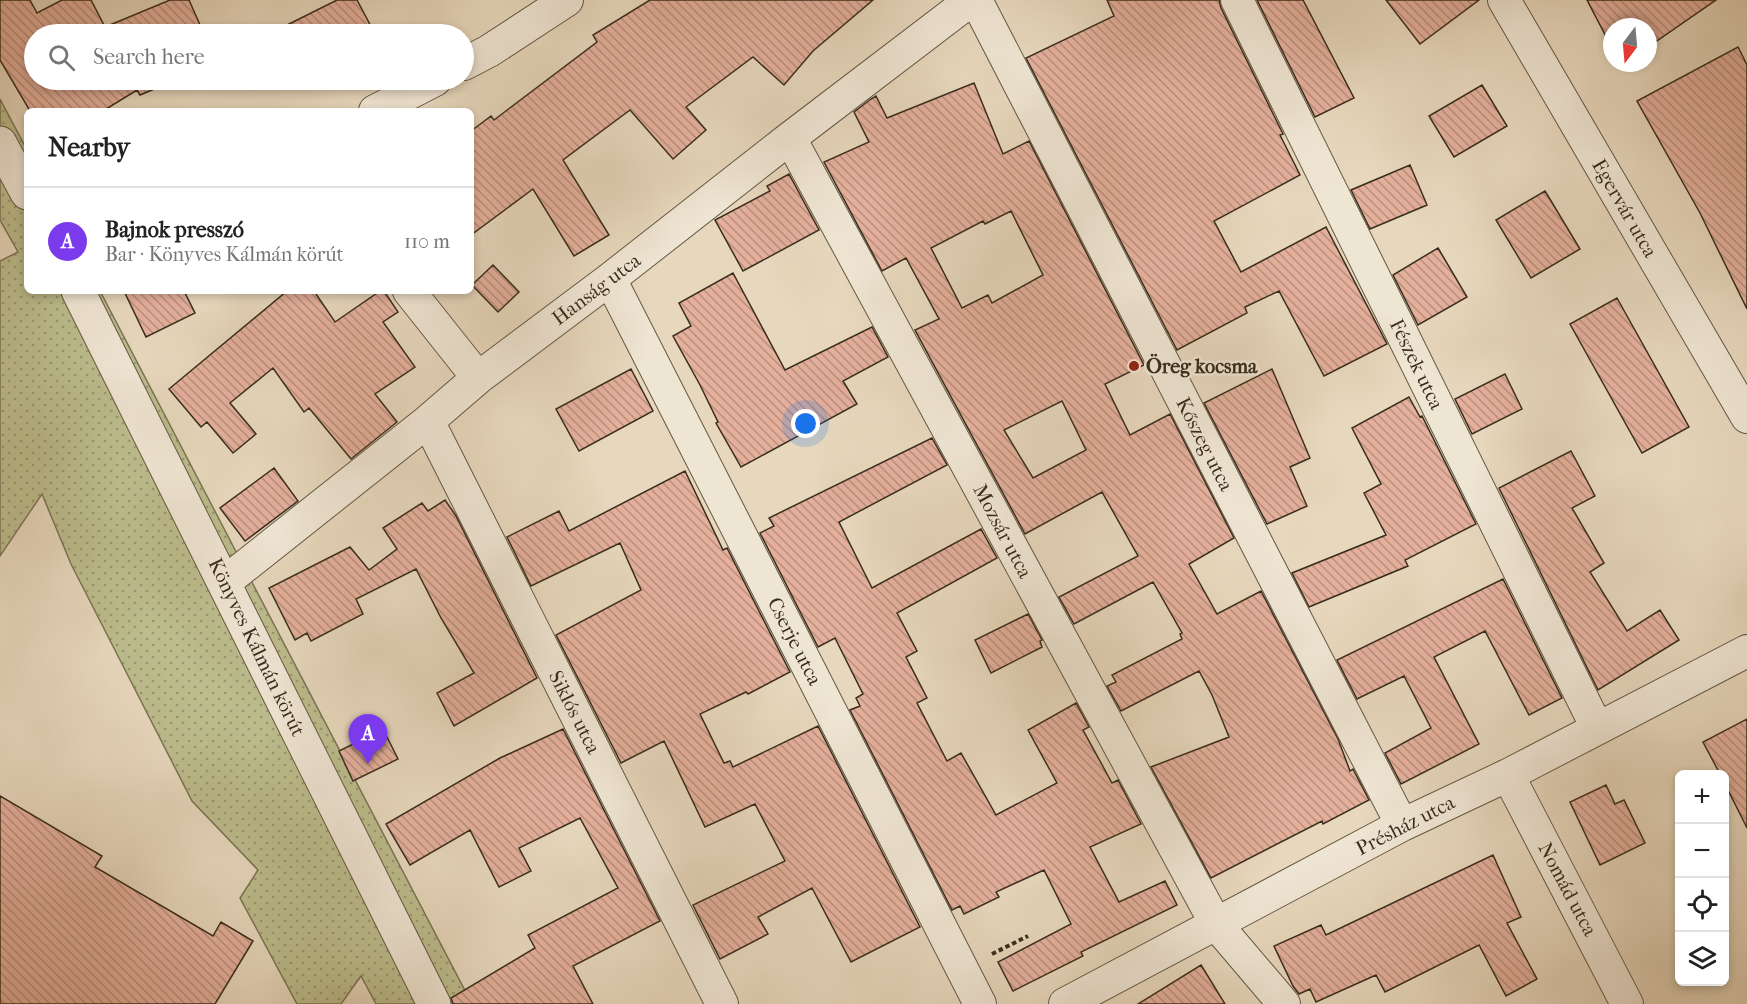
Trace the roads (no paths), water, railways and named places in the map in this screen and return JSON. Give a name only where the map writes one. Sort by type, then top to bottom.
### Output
[{"type":"street","name":"Hanság utca","points":[[225,582],[428,421],[478,378],[971,0]]},
{"type":"street","name":"Kőszeg utca","points":[[976,0],[1402,825]]},
{"type":"street","name":"Fészek utca","points":[[1237,0],[1597,728]]},
{"type":"street","name":"Egervár utca","points":[[1504,0],[1747,417]]},
{"type":"street","points":[[474,59],[563,1]]},
{"type":"street","points":[[381,108],[416,90]]},
{"type":"street","name":"Mozsár utca","points":[[790,138],[1216,924],[1284,1004]]},
{"type":"street","points":[[0,143],[24,187]]},
{"type":"street","name":"Cserje utca","points":[[610,279],[980,1004]]},
{"type":"street","name":"Könyves Kálmán körút","points":[[80,294],[434,1004]]},
{"type":"street","points":[[411,294],[478,378]]},
{"type":"street","name":"Siklós utca","points":[[428,421],[722,1004]]},
{"type":"street","name":"Présház utca","points":[[1065,1004],[1402,825],[1508,775],[1747,651]]},
{"type":"street","name":"Nomád utca","points":[[1508,775],[1627,1004]]},
{"type":"place","name":"Öreg kocsma","points":[[1134,366]]},
{"type":"place","name":"Bajnok presszó","points":[[368,764]]}]
